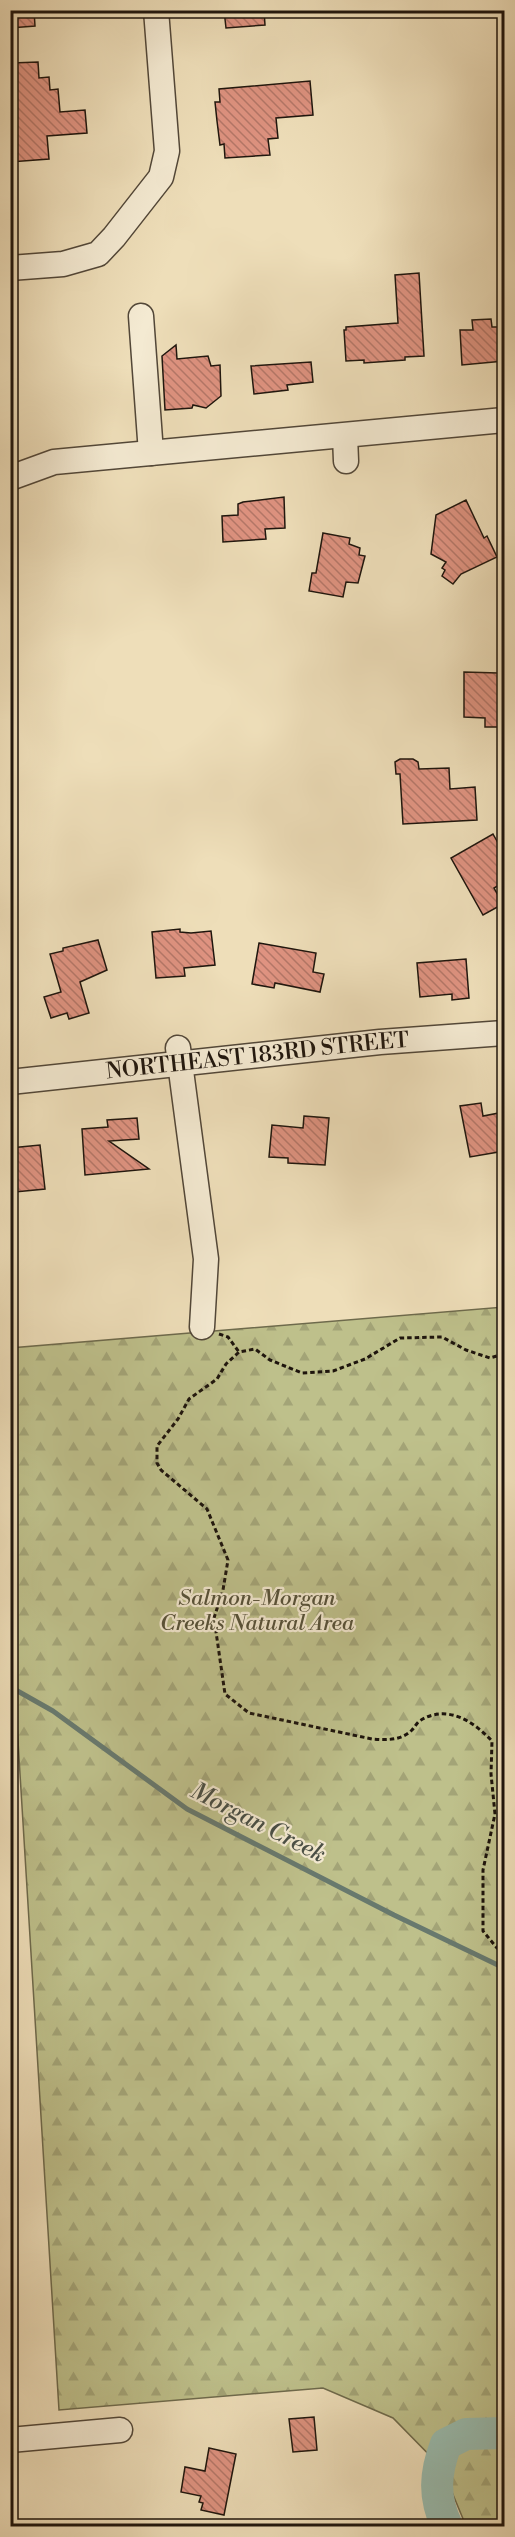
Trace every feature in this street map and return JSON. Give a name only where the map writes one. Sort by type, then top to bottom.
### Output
[{"type":"street","points":[[10,268],[63,264],[98,254],[161,177],[167,151],[156,10]]},
{"type":"street","points":[[141,316],[151,453]]},
{"type":"street","points":[[11,474],[54,462],[504,420]]},
{"type":"street","points":[[345,436],[346,461]]},
{"type":"street","name":"NORTHEAST 183RD STREET","points":[[10,1082],[179,1055],[504,1033]]},
{"type":"street","points":[[179,1055],[206,1259],[202,1327]]},
{"type":"street","points":[[10,2440],[120,2430]]},
{"type":"path","points":[[202,1327],[228,1337],[239,1352]]},
{"type":"path","points":[[504,1354],[490,1358],[466,1350],[442,1337],[400,1338],[365,1359],[333,1371],[302,1373],[270,1360],[255,1349],[239,1352],[226,1364],[217,1379],[189,1399],[178,1419],[157,1446],[157,1463],[161,1470],[207,1509],[228,1560],[223,1590],[214,1618],[225,1694],[249,1713],[392,1740],[410,1733],[420,1720],[436,1715],[455,1715],[477,1725],[492,1741],[491,1774],[495,1814],[483,1870],[483,1931],[497,1948],[504,1952]]},
{"type":"green space","name":"Salmon-Morgan Creeks Natural Area","points":[[504,1307],[504,2526],[466,2526],[442,2468],[393,2418],[323,2388],[59,2410],[11,1627],[10,1348]]},
{"type":"building","points":[[10,10],[34,10],[35,26],[10,28]]},
{"type":"building","points":[[224,10],[264,10],[265,25],[226,28]]},
{"type":"building","points":[[38,62],[39,78],[49,77],[50,90],[58,89],[60,112],[85,110],[87,133],[47,136],[49,159],[10,162],[12,63]]},
{"type":"building","points":[[310,81],[313,115],[276,118],[278,138],[268,139],[270,155],[225,158],[224,144],[220,145],[215,102],[220,102],[219,89]]},
{"type":"building","points":[[419,273],[424,356],[364,363],[364,360],[346,361],[344,330],[346,327],[398,323],[395,275]]},
{"type":"building","points":[[491,319],[492,327],[504,327],[504,361],[462,365],[460,330],[473,330],[472,320]]},
{"type":"building","points":[[176,345],[177,359],[208,356],[211,366],[220,365],[221,396],[206,408],[193,405],[192,408],[165,410],[162,356]]},
{"type":"building","points":[[311,362],[313,382],[287,385],[288,390],[254,394],[251,366]]},
{"type":"building","points":[[284,497],[285,528],[265,529],[266,539],[223,542],[222,516],[238,515],[238,504]]},
{"type":"building","points":[[466,500],[484,538],[487,536],[497,557],[461,574],[453,584],[442,576],[445,570],[442,568],[446,562],[431,554],[436,515]]},
{"type":"building","points":[[323,533],[350,538],[349,544],[360,548],[359,555],[365,556],[358,583],[346,582],[343,597],[309,591],[312,573],[316,573]]},
{"type":"building","points":[[464,672],[498,673],[498,727],[485,727],[485,718],[464,717]]},
{"type":"building","points":[[400,759],[413,759],[418,762],[419,769],[449,768],[450,789],[475,787],[477,820],[403,824],[400,774],[396,774],[395,762]]},
{"type":"building","points":[[493,834],[503,852],[498,855],[504,867],[504,882],[494,888],[503,904],[483,915],[451,858]]},
{"type":"building","points":[[180,929],[180,932],[191,933],[211,931],[215,965],[184,968],[185,976],[156,978],[152,932]]},
{"type":"building","points":[[98,940],[107,970],[80,982],[89,1013],[69,1019],[67,1013],[51,1018],[44,997],[61,992],[50,954],[63,951],[63,948]]},
{"type":"building","points":[[259,943],[316,953],[313,972],[324,974],[320,992],[275,983],[274,988],[252,984]]},
{"type":"building","points":[[466,959],[469,998],[452,1000],[452,994],[420,997],[417,963]]},
{"type":"building","points":[[481,1103],[483,1116],[504,1112],[504,1151],[470,1157],[460,1106]]},
{"type":"building","points":[[304,1116],[329,1118],[325,1165],[288,1163],[288,1158],[269,1157],[272,1125],[303,1128]]},
{"type":"building","points":[[137,1118],[139,1139],[109,1141],[149,1169],[85,1175],[82,1129],[108,1127],[107,1120]]},
{"type":"building","points":[[40,1145],[45,1189],[15,1192],[14,1183],[10,1183],[10,1148]]},
{"type":"building","points":[[314,2417],[317,2450],[293,2452],[289,2419]]},
{"type":"building","points":[[209,2448],[236,2454],[224,2515],[201,2510],[203,2503],[199,2502],[201,2496],[181,2492],[185,2467],[205,2471]]},
{"type":"waterway","name":"Morgan Creek","points":[[10,1691],[14,1689],[53,1711],[187,1809],[394,1915],[504,1968]]},
{"type":"waterway","points":[[447,2526],[439,2505],[437,2485],[446,2444],[466,2434],[504,2433]]}]
